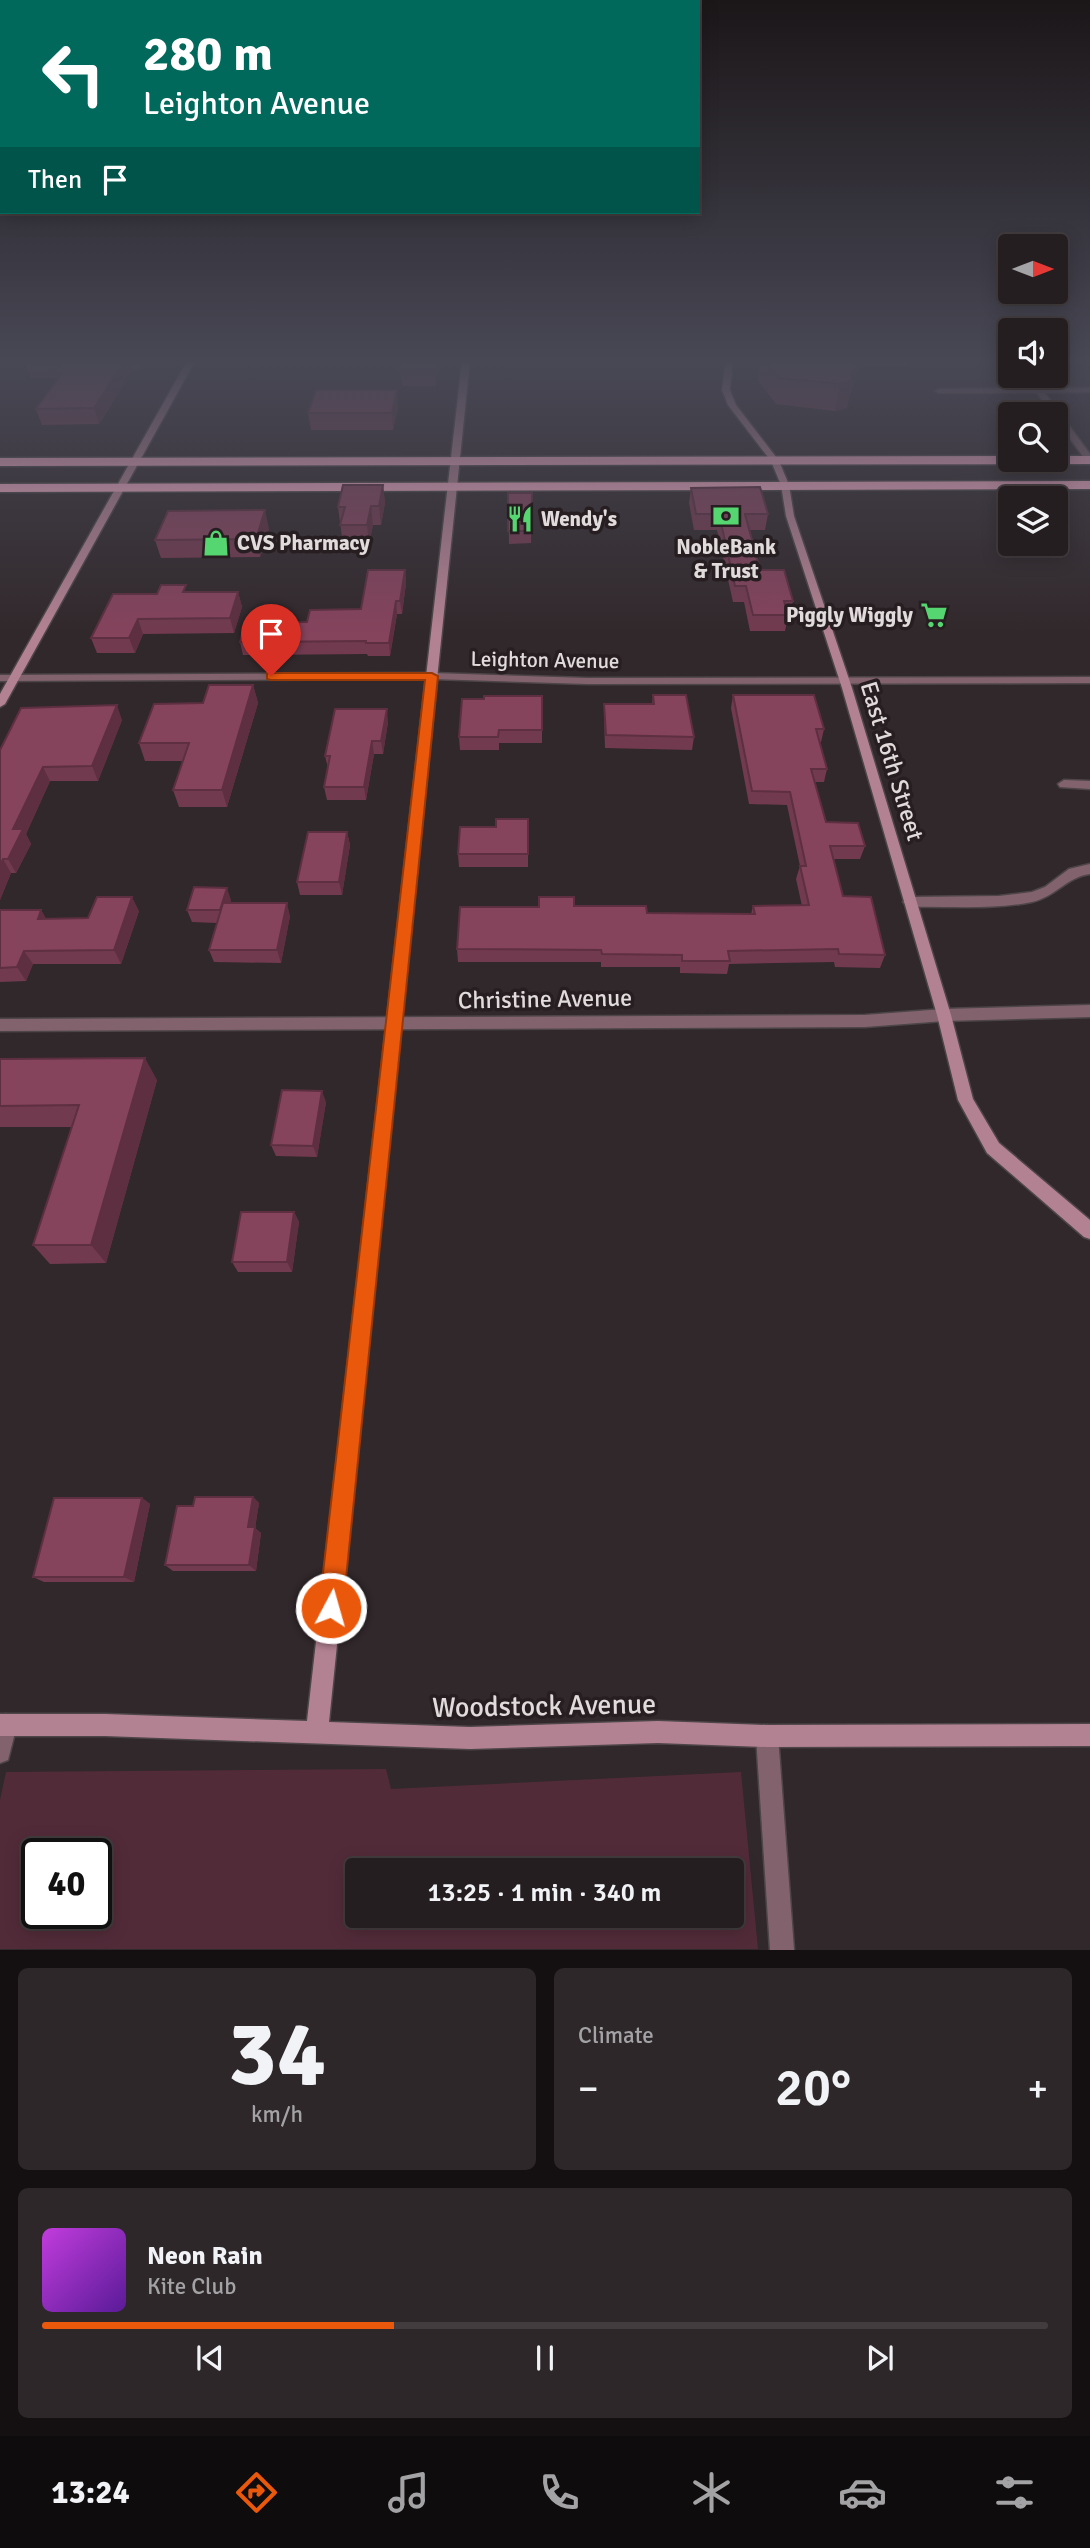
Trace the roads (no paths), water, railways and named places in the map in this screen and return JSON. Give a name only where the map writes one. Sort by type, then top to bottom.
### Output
[{"type":"highway","points":[[0,462],[1090,460]]},
{"type":"highway","points":[[0,488],[1090,485]]},
{"type":"street","points":[[0,704],[141,452]]},
{"type":"street","points":[[317,1734],[456,452]]},
{"type":"street","name":"East 16th Street","points":[[768,452],[785,485],[790,516],[845,681],[944,1015],[966,1100],[993,1148],[1090,1231]]},
{"type":"street","name":"Leighton Avenue","points":[[0,678],[432,676],[587,681],[1090,680]]},
{"type":"street","points":[[1064,784],[1090,785]]},
{"type":"street","points":[[910,902],[1017,899],[1042,895],[1074,870],[1090,869]]},
{"type":"street","name":"Christine Avenue","points":[[0,1025],[208,1022],[394,1025],[625,1020],[865,1021],[944,1015],[1090,1011]]},
{"type":"street","points":[[0,1752],[3,1725]]},
{"type":"street","name":"Woodstock Avenue","points":[[3,1725],[105,1725],[470,1738],[658,1732],[767,1735],[1090,1735]]},
{"type":"street","points":[[767,1735],[782,1950]]},
{"type":"place","name":"NobleBank & Trust","points":[[726,516]]},
{"type":"place","name":"Wendy's","points":[[520,519]]},
{"type":"place","name":"CVS Pharmacy","points":[[216,543]]},
{"type":"place","name":"Piggly Wiggly","points":[[934,615]]}]
